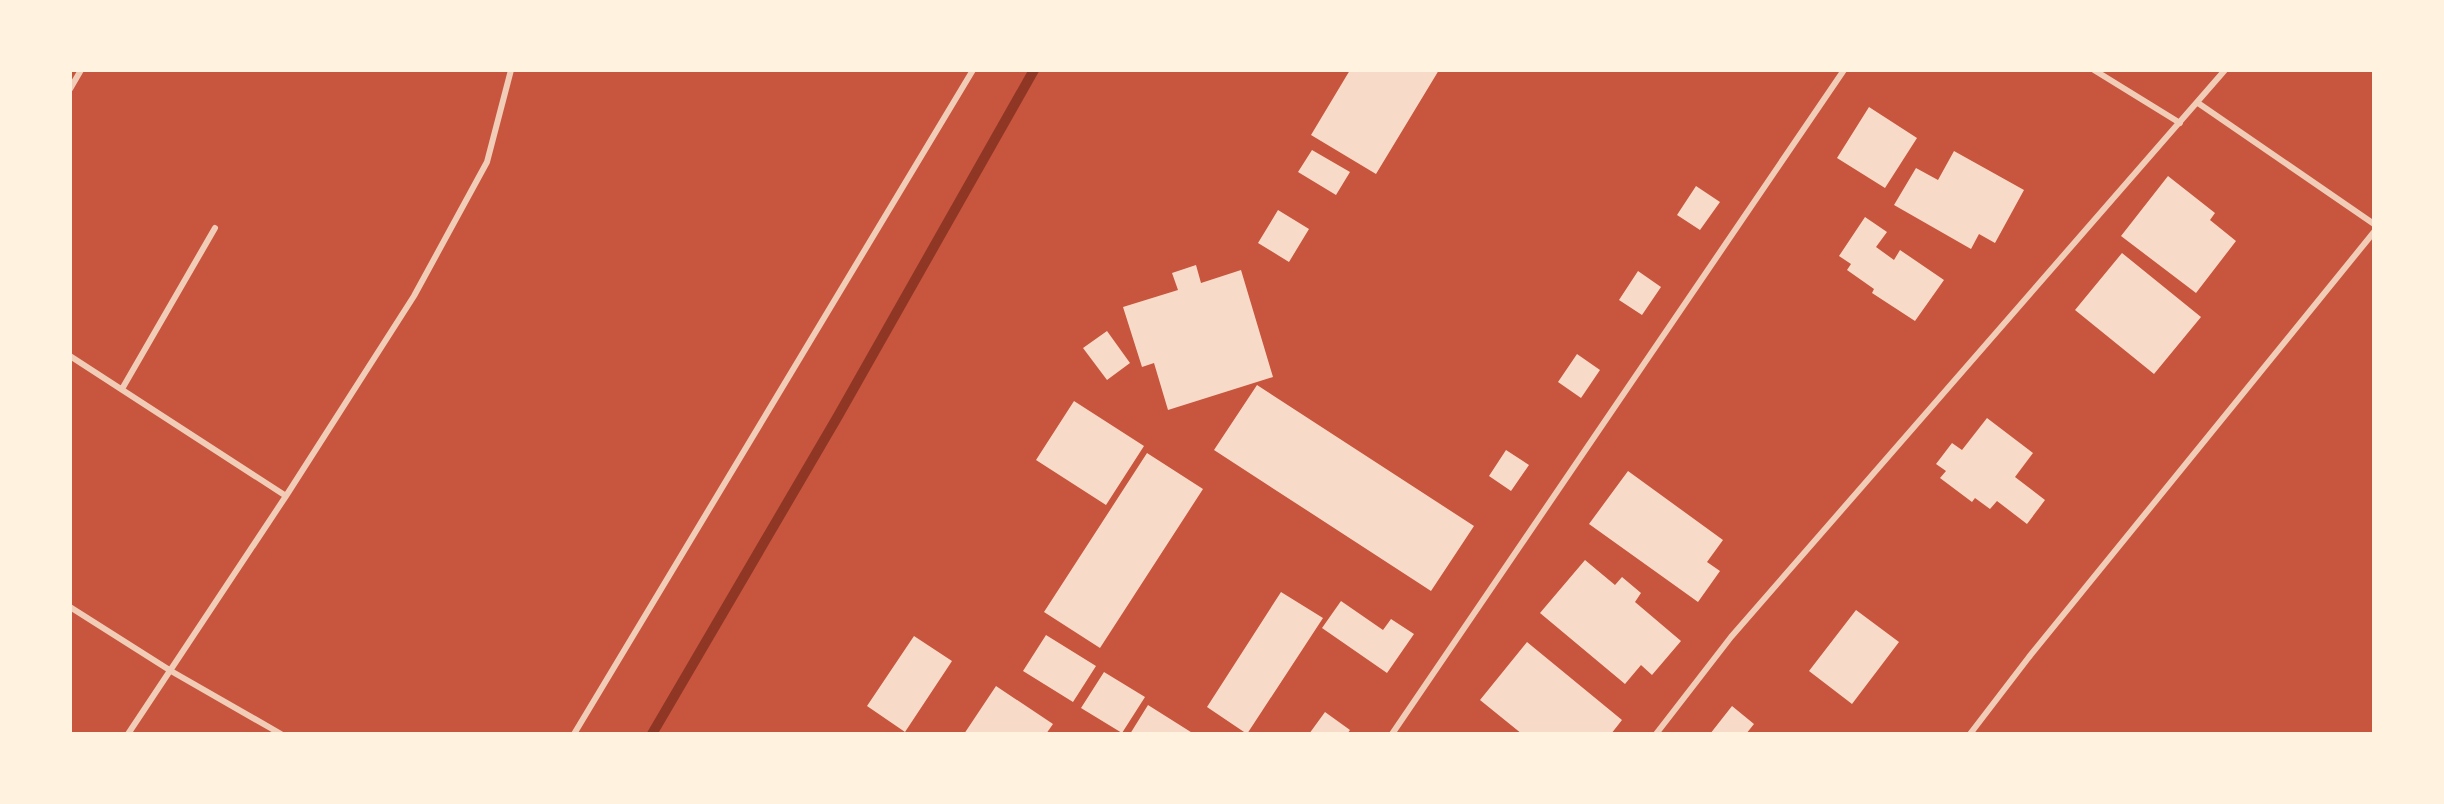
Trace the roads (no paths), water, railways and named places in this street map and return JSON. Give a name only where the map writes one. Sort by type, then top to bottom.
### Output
[{"type":"street","points":[[70,89],[81,70]]},
{"type":"street","points":[[128,734],[286,496],[414,296],[487,162],[511,70]]},
{"type":"street","points":[[574,734],[973,70]]},
{"type":"street","points":[[1392,734],[1844,70]]},
{"type":"street","points":[[2094,70],[2180,123]]},
{"type":"street","points":[[1656,734],[1731,637],[2225,70]]},
{"type":"street","points":[[2198,103],[2373,224]]},
{"type":"street","points":[[122,389],[215,228]]},
{"type":"street","points":[[1970,734],[2029,657],[2373,232]]},
{"type":"street","points":[[70,356],[286,496]]},
{"type":"street","points":[[70,608],[171,671],[281,734]]},
{"type":"waterway","points":[[652,734],[838,416],[1034,70]]}]
